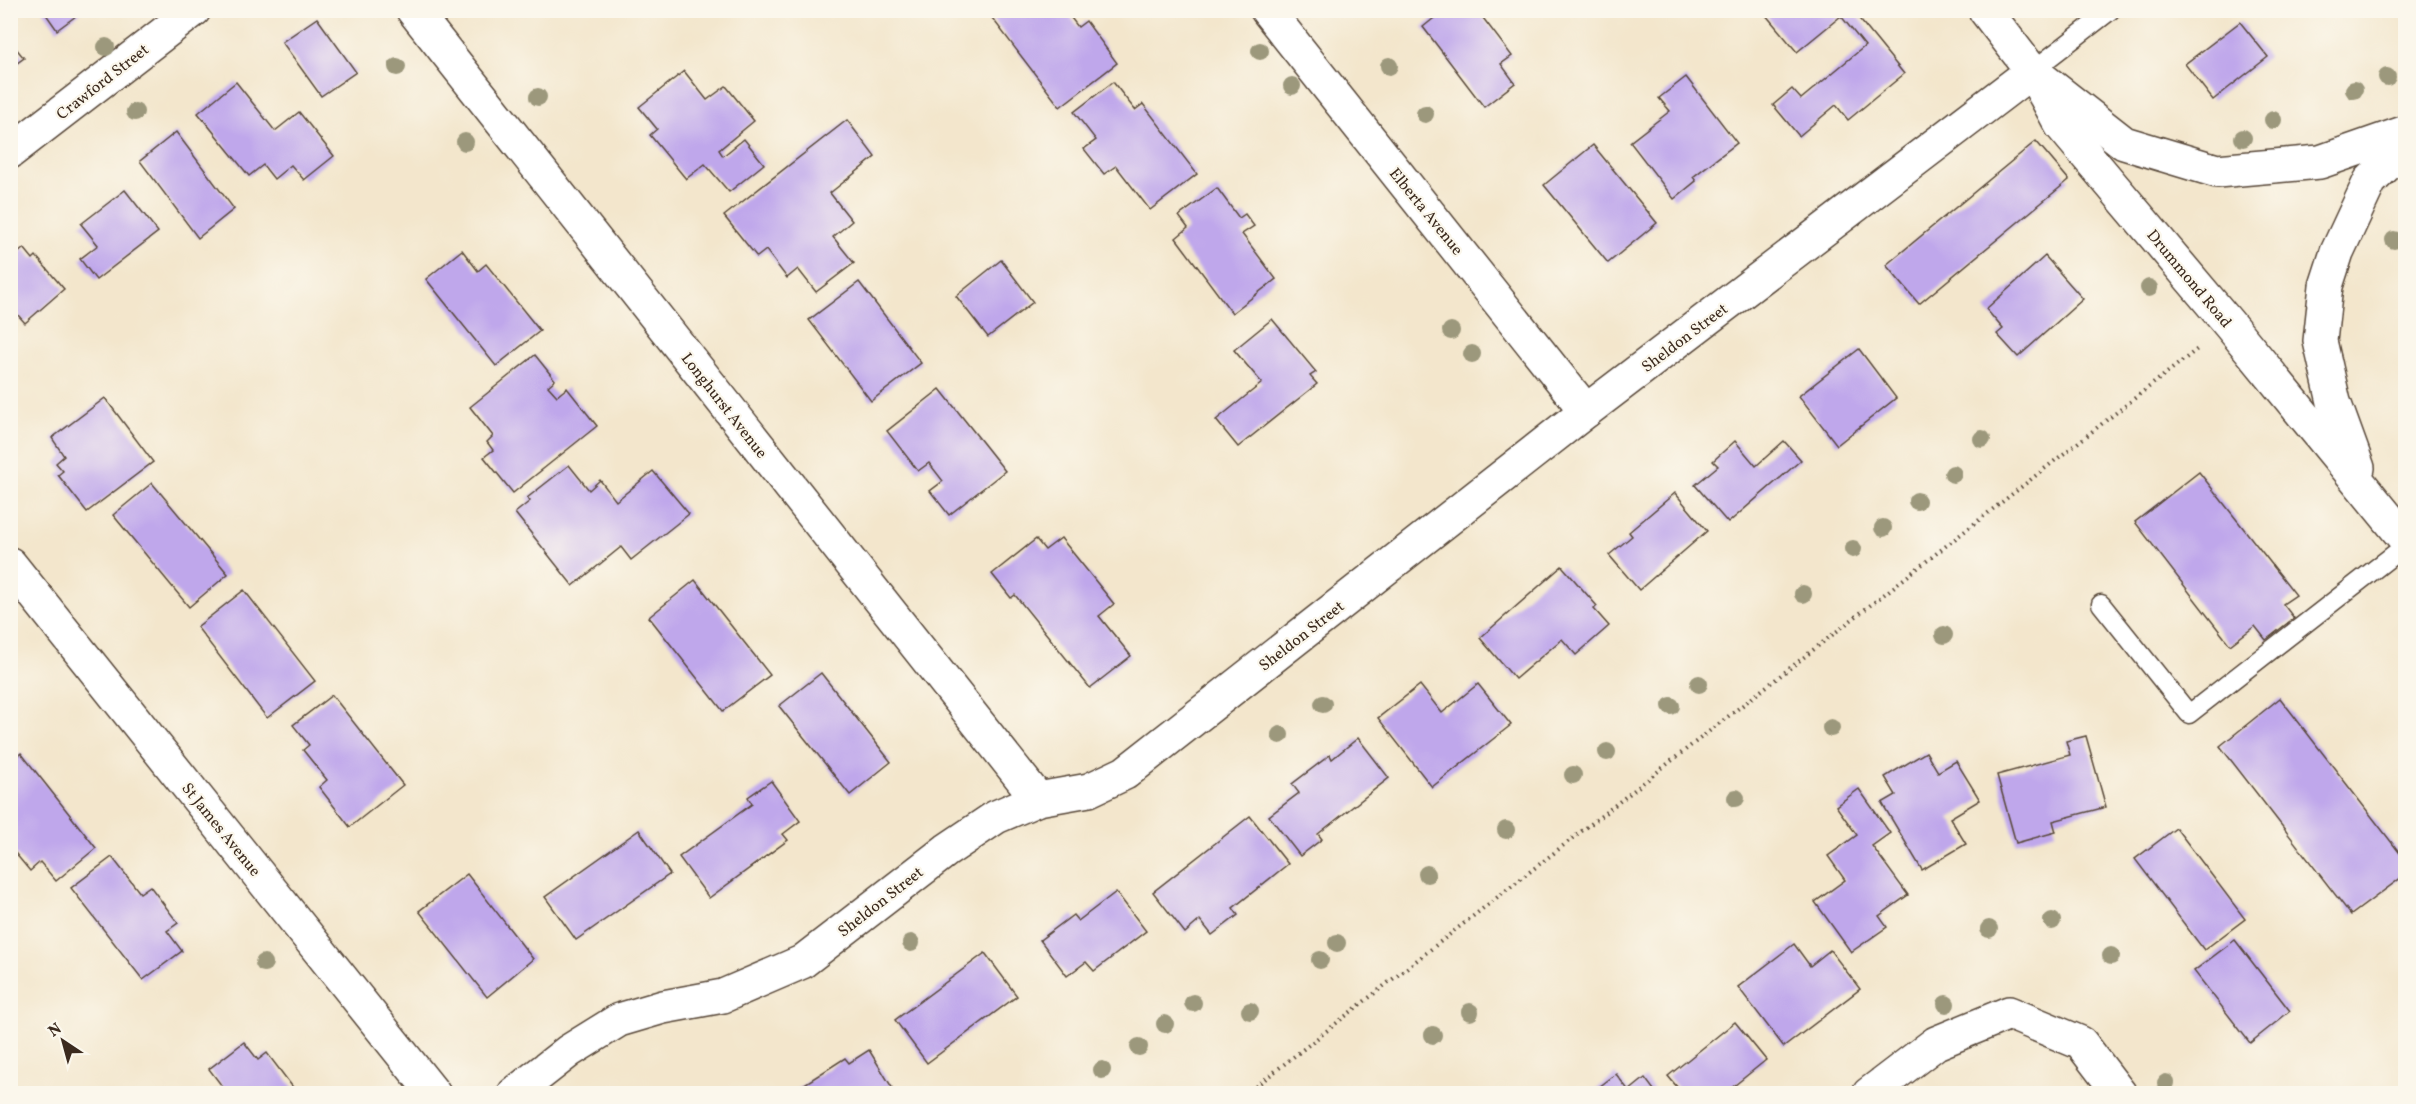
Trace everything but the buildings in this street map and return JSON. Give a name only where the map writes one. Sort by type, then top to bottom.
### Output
[{"type":"street","name":"Crawford Street","points":[[10,152],[194,10]]},
{"type":"street","name":"Longhurst Avenue","points":[[413,10],[1038,799]]},
{"type":"street","name":"Elberta Avenue","points":[[1267,10],[1586,411]]},
{"type":"street","name":"Drummond Road","points":[[1985,10],[2032,71],[2061,125],[2229,324],[2406,542]]},
{"type":"street","name":"Sheldon Street","points":[[514,1094],[569,1051],[619,1020],[663,1007],[723,996],[802,962],[947,850],[996,817],[1038,799],[1089,790],[1125,773],[1586,411],[2032,71]]},
{"type":"street","points":[[2032,71],[2124,143],[2217,171],[2320,162],[2406,132]]},
{"type":"street","points":[[2367,492],[2334,402],[2320,341],[2326,286],[2337,252],[2370,181],[2406,146]]},
{"type":"street","name":"St James Avenue","points":[[10,564],[434,1094]]},
{"type":"street","points":[[1869,1094],[1936,1043],[2009,1013],[2081,1043],[2120,1094]]},
{"type":"lane","points":[[2032,71],[2111,10]]},
{"type":"lane","points":[[2102,604],[2189,714],[2406,542]]},
{"type":"path","points":[[1246,1094],[2229,324]]}]
